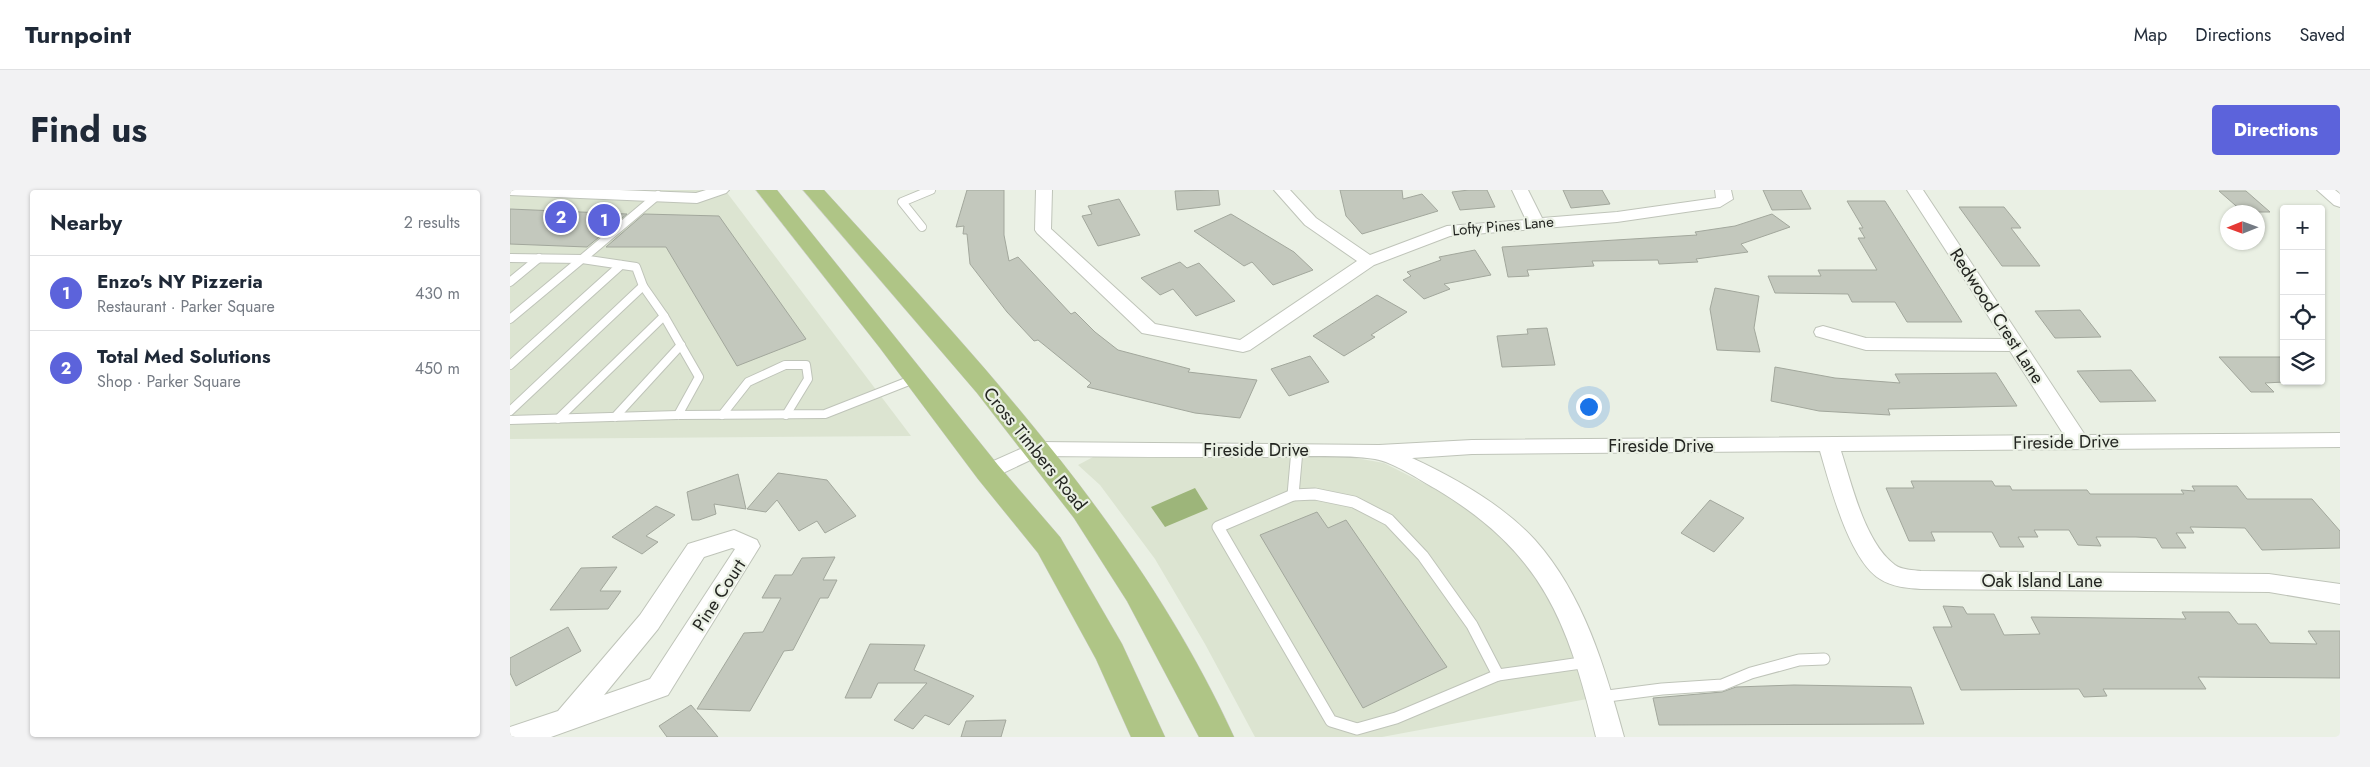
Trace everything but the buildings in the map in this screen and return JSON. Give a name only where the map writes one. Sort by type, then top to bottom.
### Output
[{"type":"main road","points":[[766,190],[889,344],[914,379],[1048,545],[1110,654],[1148,737]]},
{"type":"main road","name":"Cross Timbers Road","points":[[813,190],[992,394],[1084,510],[1112,551],[1182,670],[1217,737]]},
{"type":"street","points":[[510,190],[697,198],[721,190]]},
{"type":"street","name":"Lofty Pines Lane","points":[[1044,190],[1043,230],[1149,329],[1243,346],[1368,261],[1446,231],[1616,217],[1706,205],[1720,202],[1726,198],[1724,191]]},
{"type":"street","points":[[1282,190],[1294,207],[1313,224],[1368,261]]},
{"type":"street","points":[[1520,190],[1536,223]]},
{"type":"street","name":"Redwood Crest Lane","points":[[1915,190],[2079,442]]},
{"type":"street","points":[[2325,190],[2340,202]]},
{"type":"street","points":[[1824,332],[1866,344],[2015,345]]},
{"type":"street","name":"Fireside Drive","points":[[988,472],[1036,449],[1379,452],[1472,447],[2340,440]]},
{"type":"street","name":"Oak Island Lane","points":[[1828,445],[1864,542],[1875,562],[1888,573],[1905,578],[1921,580],[2269,583],[2340,594]]},
{"type":"street","points":[[1379,452],[1416,468],[1465,496],[1517,536],[1543,568],[1584,647],[1610,737]]},
{"type":"street","name":"Pine Court","points":[[517,737],[566,721],[659,687],[749,546],[734,539],[696,550],[649,622],[566,721]]},
{"type":"lane","points":[[922,227],[902,202],[931,190]]},
{"type":"lane","points":[[510,319],[658,196]]},
{"type":"lane","points":[[510,258],[582,259],[636,267],[642,286],[664,316],[699,377],[678,415]]},
{"type":"lane","points":[[510,282],[539,258]]},
{"type":"lane","points":[[510,365],[621,265]]},
{"type":"lane","points":[[510,411],[642,286]]},
{"type":"lane","points":[[558,419],[664,316]]},
{"type":"lane","points":[[615,417],[681,345]]},
{"type":"lane","points":[[722,415],[748,382],[785,365],[806,366],[808,379],[786,415]]},
{"type":"lane","points":[[510,420],[678,415],[825,414],[914,379]]},
{"type":"lane","points":[[1293,495],[1297,450]]},
{"type":"lane","points":[[1498,675],[1472,625],[1423,556],[1389,520],[1354,502],[1315,494],[1293,495],[1218,527],[1331,721],[1357,729],[1396,718],[1498,675],[1589,662]]},
{"type":"lane","points":[[1599,697],[1662,689],[1722,685],[1751,673],[1799,660],[1824,659]]},
{"type":"shaded area","points":[[510,190],[725,190],[911,436],[510,439]]},
{"type":"shaded area","points":[[1297,454],[1350,457],[1384,463],[1471,507],[1534,571],[1567,626],[1587,699],[1382,737],[1255,737],[1205,644],[1155,559],[1100,485],[1078,465],[1095,456]]},
{"type":"shaded area","points":[[1195,488],[1208,509],[1165,527],[1151,507]]},
{"type":"place","name":"Total Med Solutions","points":[[561,217]]},
{"type":"place","name":"Enzo's NY Pizzeria","points":[[604,220]]}]
